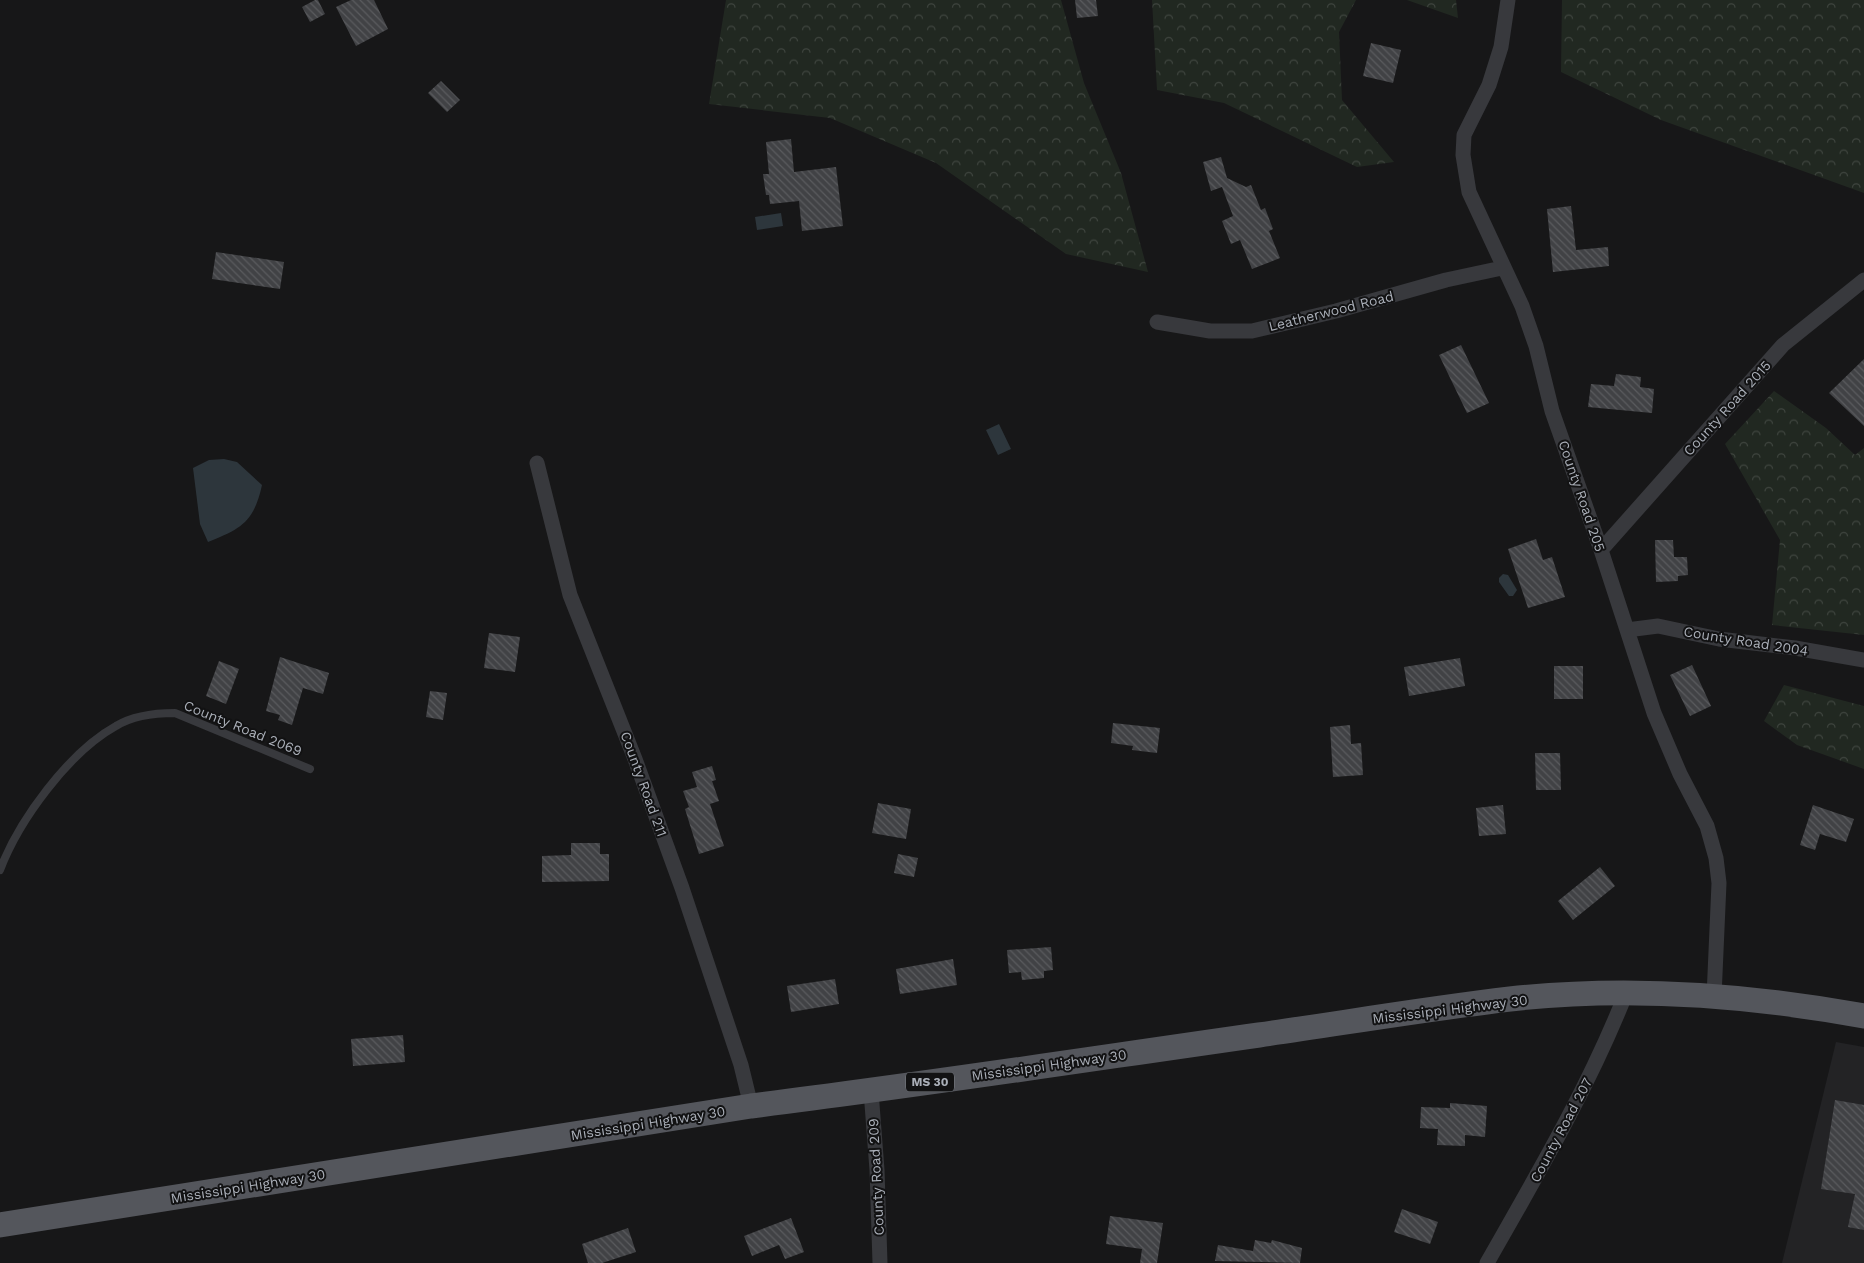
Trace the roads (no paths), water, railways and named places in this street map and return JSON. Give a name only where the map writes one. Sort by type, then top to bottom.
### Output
[{"type":"main road","name":"Mississippi Highway 30","points":[[0,1225],[751,1106],[871,1091],[1512,999],[1626,993],[1714,997],[1805,1005],[1864,1016]]},
{"type":"street","name":"County Road 205","points":[[1508,0],[1501,47],[1490,85],[1464,135],[1463,155],[1470,192],[1502,268],[1522,306],[1536,346],[1552,411],[1602,550],[1654,713],[1680,774],[1707,826],[1716,858],[1719,883],[1714,997]]},
{"type":"street","name":"Leatherwood Road","points":[[1157,322],[1210,332],[1252,331],[1336,311],[1446,280],[1502,268]]},
{"type":"street","name":"County Road 2015","points":[[1602,550],[1783,345],[1864,280]]},
{"type":"street","name":"County Road 211","points":[[537,463],[570,594],[635,760],[682,888],[741,1066],[751,1106]]},
{"type":"street","name":"County Road 2004","points":[[1627,630],[1658,626],[1719,639],[1864,660]]},
{"type":"street","name":"County Road 207","points":[[1487,1263],[1562,1130],[1606,1045],[1626,993]]},
{"type":"street","name":"County Road 209","points":[[871,1091],[877,1170],[880,1263]]},
{"type":"lane","name":"County Road 2069","points":[[0,870],[9,845],[37,803],[72,762],[93,741],[118,725],[152,713],[175,713],[310,769]]}]
